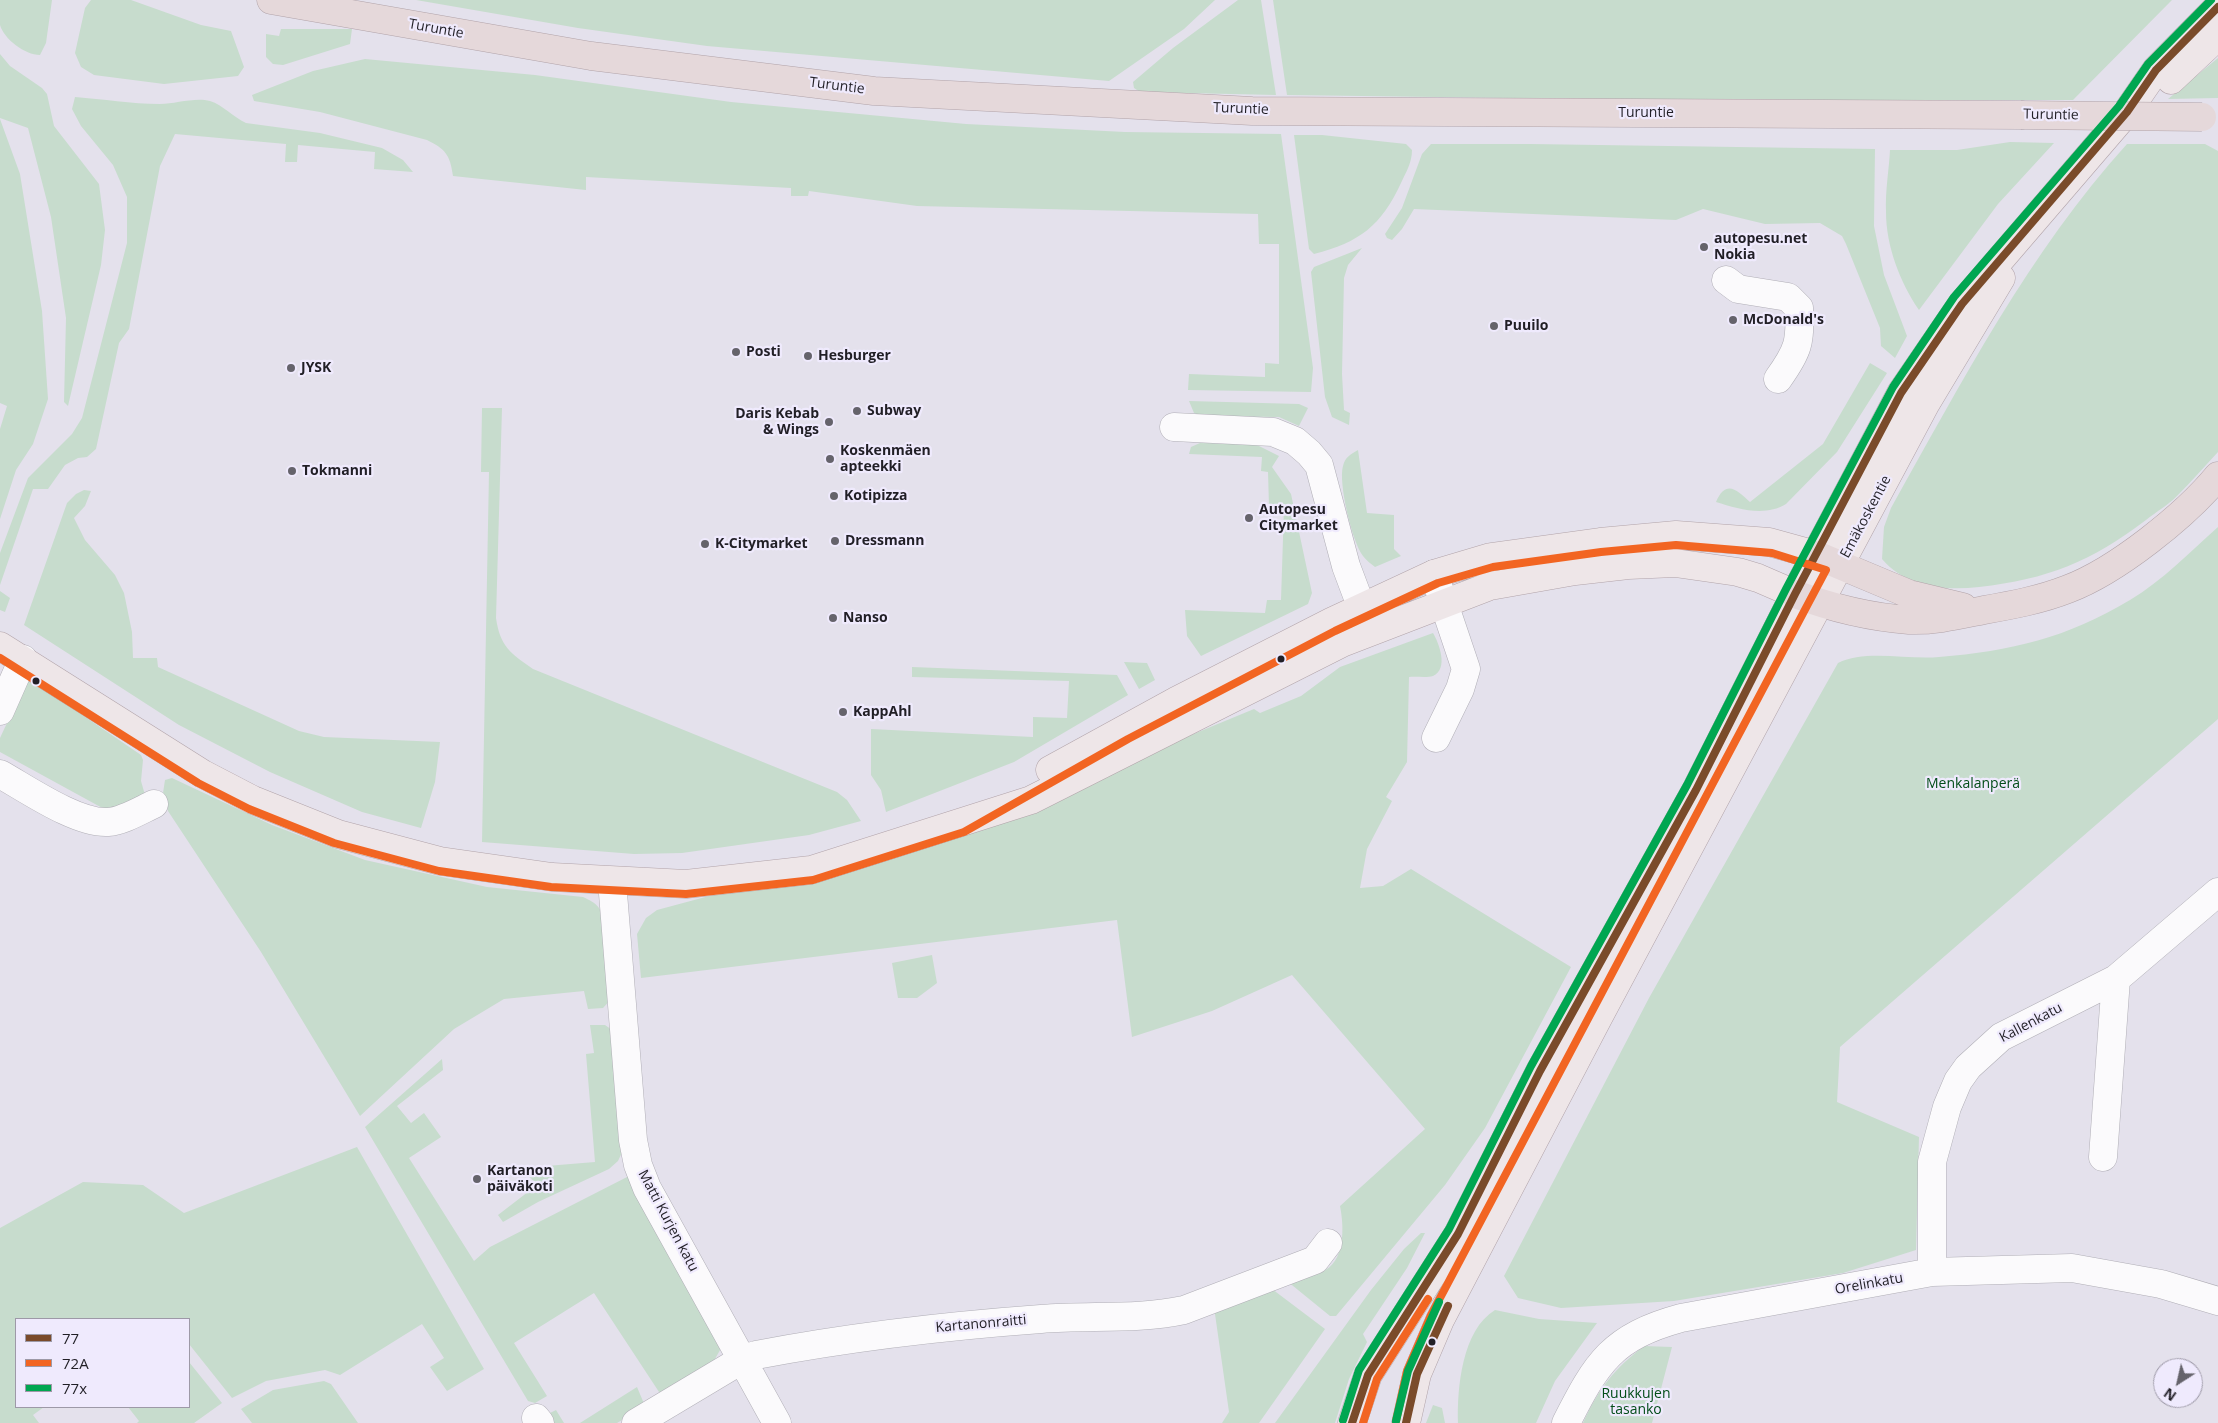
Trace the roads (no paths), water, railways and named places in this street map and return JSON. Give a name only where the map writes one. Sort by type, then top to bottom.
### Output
[{"type":"highway","name":"Turuntie","points":[[271,0],[591,56],[874,91],[1252,111],[2020,115],[2210,118]]},
{"type":"highway","points":[[1795,594],[1841,610],[1910,620],[1946,619],[1984,610],[2019,605],[2069,589],[2096,575],[2163,528],[2218,476]]},
{"type":"highway","points":[[1828,560],[1930,601],[1984,610]]},
{"type":"main road","name":"Emäkoskentie","points":[[1352,1423],[1368,1375],[1458,1234],[1540,1071],[1696,790],[1795,594],[1828,560],[1926,403],[2044,206],[2127,112],[2156,70],[2218,7]]},
{"type":"main road","name":"Emäkoskentie","points":[[2127,112],[2172,79],[2218,36]]},
{"type":"main road","points":[[11,653],[203,774],[268,807],[338,834],[440,861],[552,878],[686,884],[811,870],[1031,800],[1342,643],[1366,620],[1434,574],[1491,557],[1600,542],[1676,535],[1769,542],[1828,560]]},
{"type":"main road","name":"Emäkoskentie","points":[[1406,1423],[1417,1374],[1440,1320],[1598,1018],[1821,604],[1828,560]]},
{"type":"main road","points":[[1366,620],[1443,603],[1490,586],[1565,573],[1628,565],[1675,563],[1738,572],[1758,578],[1795,594]]},
{"type":"street","points":[[1726,280],[1738,289],[1788,297],[1799,308],[1800,329],[1796,354],[1778,379]]},
{"type":"street","points":[[1174,427],[1273,432],[1295,441],[1309,453],[1318,465],[1346,566],[1366,620]]},
{"type":"street","points":[[1434,574],[1466,669],[1460,689],[1436,738]]},
{"type":"street","points":[[0,711],[11,653]]},
{"type":"street","points":[[0,774],[73,815],[108,822],[134,814],[154,804]]},
{"type":"street","name":"Matti Kurjen katu","points":[[612,881],[633,1140],[638,1165],[647,1188],[777,1423]]},
{"type":"street","name":"Kallenkatu","points":[[1932,1272],[1932,1162],[1947,1107],[1958,1081],[1968,1067],[2001,1037],[2116,979],[2218,892]]},
{"type":"street","points":[[2103,1156],[2116,979]]},
{"type":"street","name":"Kartanonraitti","points":[[636,1423],[743,1359],[833,1340],[949,1326],[1046,1318],[1162,1315],[1184,1310],[1315,1260],[1328,1244]]},
{"type":"street","name":"Orelinkatu","points":[[1566,1423],[1589,1378],[1605,1357],[1627,1339],[1656,1324],[1681,1318],[1932,1272],[2072,1268],[2161,1284],[2218,1301]]},
{"type":"place","name":"autopesu.net Nokia","points":[[1704,247]]},
{"type":"place","name":"McDonald's","points":[[1733,320]]},
{"type":"place","name":"Puuilo","points":[[1494,326]]},
{"type":"place","name":"Posti","points":[[736,352]]},
{"type":"place","name":"Hesburger","points":[[808,356]]},
{"type":"place","name":"JYSK","points":[[291,368]]},
{"type":"place","name":"Subway","points":[[857,411]]},
{"type":"place","name":"Daris Kebab & Wings","points":[[829,422]]},
{"type":"place","name":"Koskenmäen apteekki","points":[[830,459]]},
{"type":"place","name":"Tokmanni","points":[[292,471]]},
{"type":"place","name":"Kotipizza","points":[[834,496]]},
{"type":"place","name":"Autopesu Citymarket","points":[[1249,518]]},
{"type":"place","name":"Dressmann","points":[[835,541]]},
{"type":"place","name":"K-Citymarket","points":[[705,544]]},
{"type":"place","name":"Nanso","points":[[833,618]]},
{"type":"place","name":"KappAhl","points":[[843,712]]},
{"type":"place","name":"Kartanon päiväkoti","points":[[477,1179]]},
{"type":"park label","name":"Menkalanperä","points":[[1973,784]]},
{"type":"park label","name":"Ruukkujen tasanko","points":[[1636,1402]]}]
